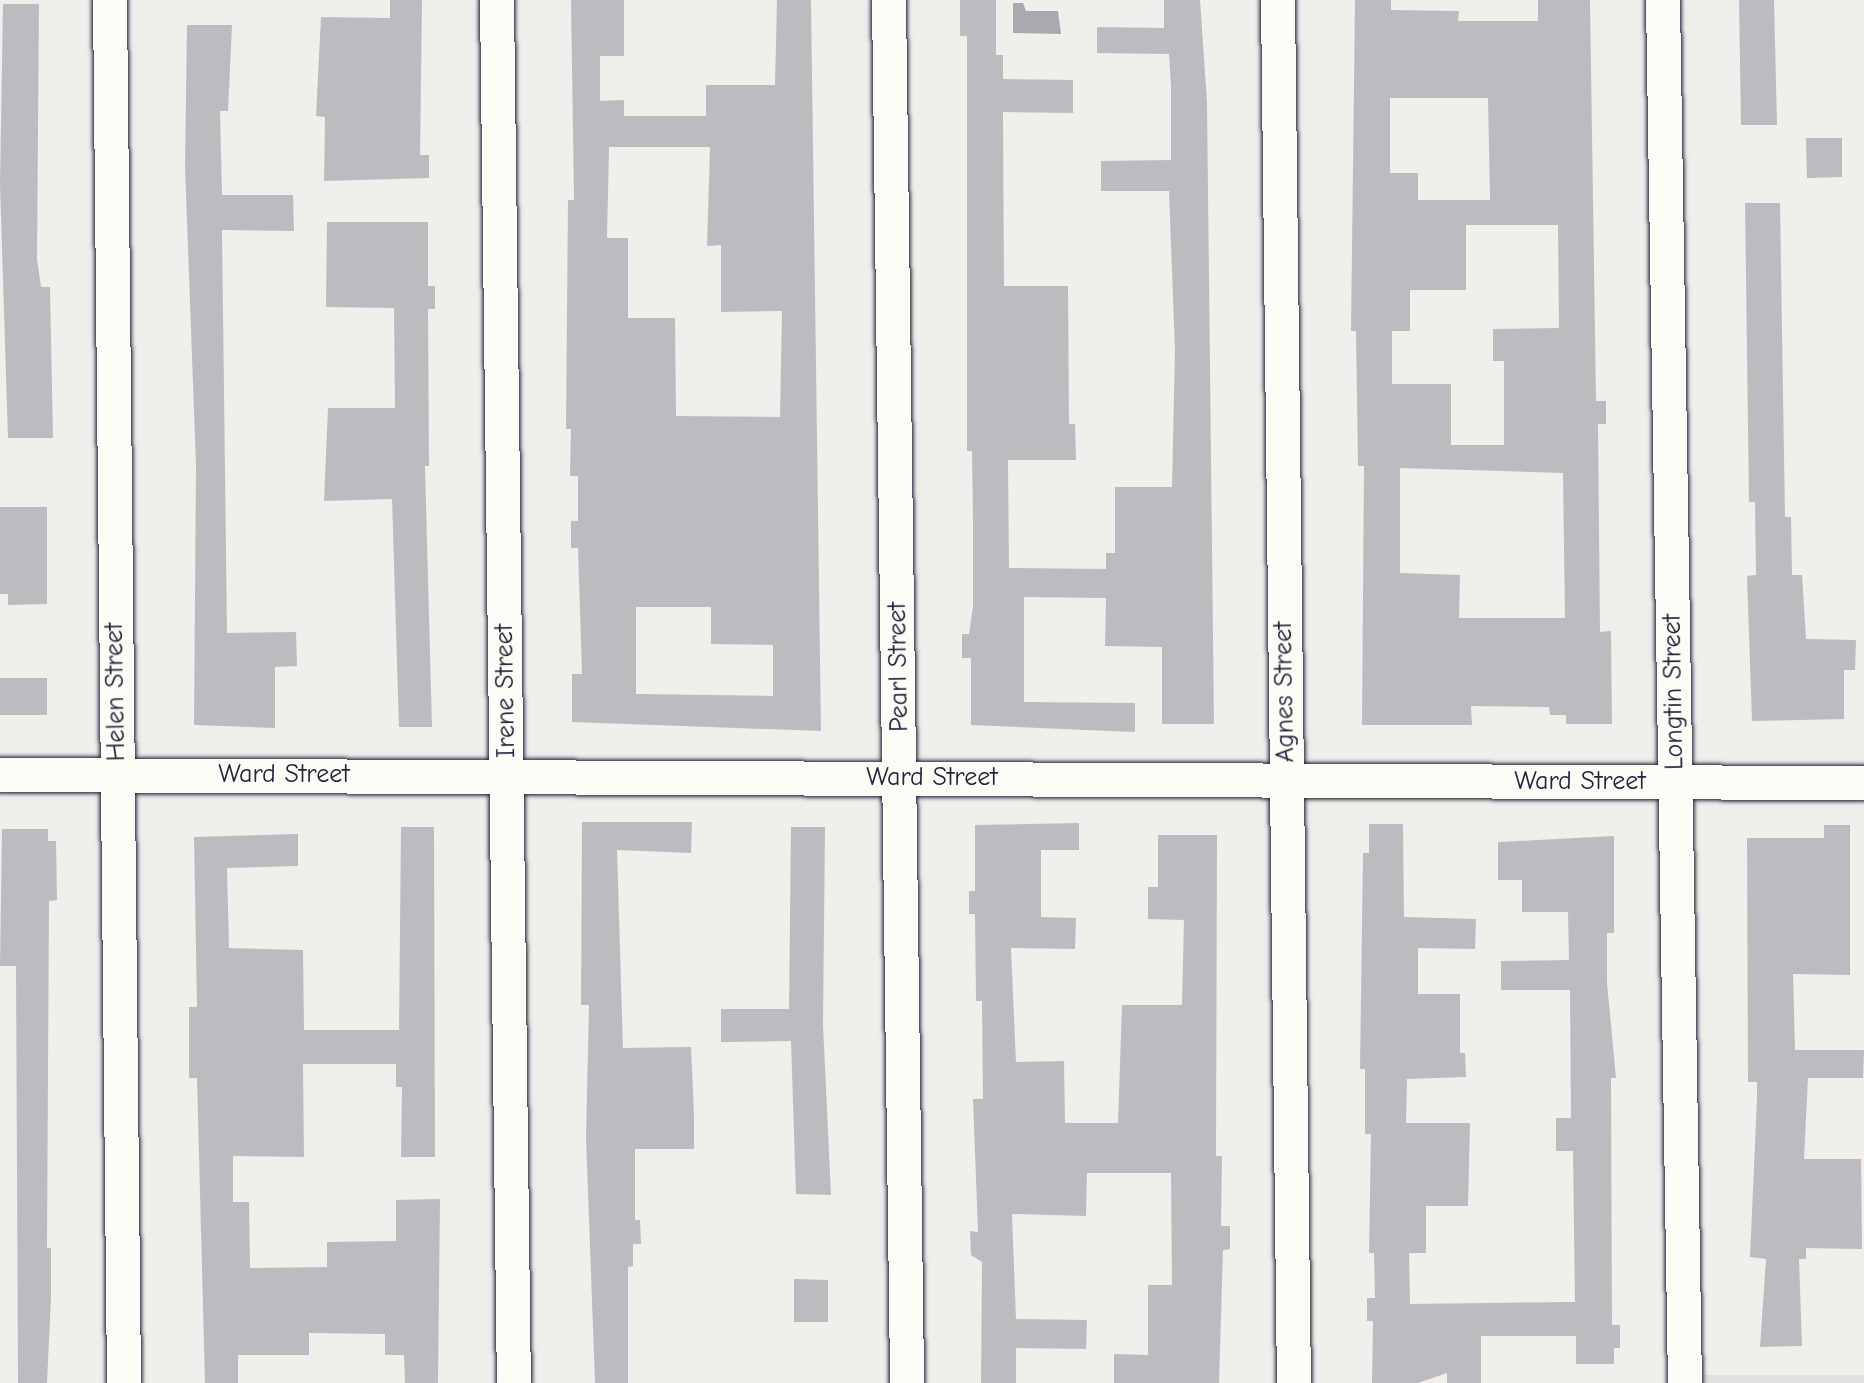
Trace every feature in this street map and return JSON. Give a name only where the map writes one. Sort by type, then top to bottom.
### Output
[{"type":"street","name":"Helen Street","points":[[110,0],[124,1383]]},
{"type":"street","name":"Irene Street","points":[[497,0],[514,1383]]},
{"type":"street","name":"Pearl Street","points":[[889,0],[907,1383]]},
{"type":"street","name":"Agnes Street","points":[[1278,0],[1294,1383]]},
{"type":"street","name":"Longtin Street","points":[[1663,0],[1685,1383]]},
{"type":"street","name":"Ward Street","points":[[0,775],[507,773],[1864,783]]},
{"type":"shaded area","points":[[1013,3],[1023,3],[1026,11],[1058,11],[1061,34],[1013,33]]},
{"type":"shaded area","points":[[1685,1375],[1864,1375],[1864,1383],[1685,1383]]},
{"type":"building","points":[[390,0],[422,0],[420,155],[429,155],[429,178],[324,181],[325,117],[316,116],[321,17],[390,18]]},
{"type":"building","points":[[571,0],[624,0],[624,56],[600,56],[600,101],[624,100],[624,116],[706,116],[706,85],[775,85],[777,0],[811,0],[821,731],[572,722],[572,674],[582,674],[578,548],[571,548],[571,521],[578,521],[578,476],[570,476],[571,429],[566,429],[568,200],[574,200]],"holes":[[[609,147],[710,147],[707,246],[721,245],[721,312],[782,311],[780,417],[676,416],[675,318],[628,318],[628,238],[607,238]],[[636,607],[711,607],[711,644],[773,645],[773,696],[636,694]]]},
{"type":"building","points":[[960,0],[996,0],[996,55],[1003,55],[1003,79],[1073,80],[1073,113],[1003,112],[1004,286],[1068,286],[1069,424],[1075,424],[1076,460],[1008,460],[1009,568],[1106,569],[1106,553],[1115,553],[1115,487],[1172,487],[1175,350],[1169,191],[1101,191],[1101,161],[1171,160],[1171,86],[1169,54],[1097,53],[1097,27],[1164,28],[1164,0],[1200,0],[1207,102],[1214,724],[1162,724],[1162,647],[1105,646],[1106,598],[1024,597],[1024,702],[1135,703],[1135,732],[971,725],[971,658],[962,658],[962,634],[969,634],[973,607],[973,521],[972,451],[967,451],[967,36],[960,36]]},
{"type":"building","points":[[1355,0],[1391,0],[1391,10],[1459,11],[1458,21],[1538,21],[1538,0],[1590,0],[1596,401],[1606,401],[1606,424],[1598,424],[1600,632],[1611,631],[1612,724],[1566,724],[1566,715],[1550,715],[1549,707],[1471,706],[1472,725],[1362,725],[1364,466],[1358,466],[1356,331],[1351,331]],"holes":[[[1390,98],[1488,98],[1490,200],[1418,200],[1418,173],[1390,173]],[[1466,225],[1558,225],[1559,328],[1493,329],[1493,361],[1504,361],[1504,445],[1451,445],[1451,384],[1392,384],[1392,331],[1410,331],[1410,290],[1466,290]],[[1400,468],[1563,473],[1565,618],[1459,618],[1460,575],[1400,573]]]},
{"type":"building","points":[[1739,0],[1774,0],[1777,125],[1741,125]]},
{"type":"building","points":[[3,4],[39,4],[37,259],[41,287],[50,287],[53,438],[8,438],[0,184]]},
{"type":"building","points":[[187,25],[232,25],[228,111],[220,111],[222,195],[293,195],[294,231],[222,230],[227,633],[296,632],[297,666],[275,667],[275,728],[194,725],[196,466],[185,166]]},
{"type":"building","points":[[1806,138],[1842,138],[1842,177],[1807,178]]},
{"type":"building","points":[[1745,203],[1780,203],[1785,517],[1791,517],[1792,575],[1802,575],[1806,639],[1856,640],[1855,670],[1844,670],[1844,719],[1752,721],[1747,576],[1756,575],[1755,502],[1749,502]]},
{"type":"building","points":[[327,222],[428,222],[428,286],[435,286],[435,309],[428,309],[429,466],[425,466],[432,727],[399,727],[392,499],[324,501],[328,408],[395,408],[394,308],[326,307]]},
{"type":"building","points":[[0,507],[47,507],[47,604],[8,605],[8,594],[0,594]]},
{"type":"building","points":[[0,678],[47,678],[47,715],[0,715]]},
{"type":"building","points":[[582,822],[692,822],[691,853],[617,850],[623,1048],[691,1047],[694,1116],[694,1149],[635,1149],[635,1220],[640,1220],[641,1244],[633,1244],[633,1266],[628,1267],[628,1383],[595,1383],[586,1137],[589,1005],[581,1005]]},
{"type":"building","points":[[1079,823],[1079,850],[1041,850],[1041,917],[1076,918],[1075,949],[1011,948],[1016,1062],[1064,1061],[1065,1123],[1118,1123],[1122,1005],[1182,1005],[1184,920],[1148,919],[1148,887],[1158,887],[1158,835],[1217,835],[1216,1156],[1222,1156],[1221,1226],[1230,1226],[1230,1249],[1223,1250],[1219,1383],[1114,1383],[1114,1354],[1148,1355],[1148,1285],[1172,1285],[1171,1173],[1087,1173],[1086,1216],[1012,1214],[1016,1319],[1087,1320],[1086,1349],[1016,1348],[1016,1383],[981,1383],[982,1262],[971,1255],[970,1231],[978,1232],[973,1099],[983,1099],[982,1001],[976,1001],[975,914],[969,914],[969,891],[975,891],[975,825]]},
{"type":"building","points":[[1369,824],[1403,824],[1404,917],[1476,919],[1475,949],[1418,948],[1418,994],[1460,994],[1460,1053],[1465,1053],[1466,1077],[1407,1079],[1406,1123],[1470,1123],[1468,1206],[1426,1206],[1426,1253],[1409,1253],[1410,1304],[1575,1302],[1573,1151],[1556,1151],[1556,1118],[1571,1118],[1570,990],[1501,990],[1501,961],[1569,960],[1568,912],[1522,912],[1522,880],[1498,880],[1498,842],[1614,836],[1614,933],[1607,933],[1607,983],[1616,1078],[1611,1078],[1612,1325],[1620,1325],[1620,1348],[1614,1348],[1614,1364],[1576,1364],[1576,1336],[1481,1336],[1481,1383],[1447,1383],[1447,1373],[1418,1383],[1372,1383],[1373,1321],[1367,1321],[1367,1298],[1375,1298],[1374,1253],[1369,1253],[1371,1134],[1365,1134],[1365,1069],[1360,1069],[1363,853],[1369,853]]},
{"type":"building","points":[[1824,825],[1850,825],[1850,975],[1793,974],[1795,1050],[1864,1050],[1863,1078],[1808,1078],[1804,1159],[1861,1159],[1862,1249],[1806,1248],[1806,1259],[1799,1259],[1802,1346],[1760,1347],[1766,1259],[1750,1257],[1757,1082],[1748,1082],[1747,838],[1824,838]]},
{"type":"building","points":[[401,827],[434,827],[435,1157],[401,1157],[402,1087],[396,1087],[396,1064],[303,1064],[304,1157],[233,1156],[233,1202],[249,1202],[250,1268],[327,1267],[327,1242],[396,1241],[396,1200],[440,1199],[438,1383],[405,1383],[404,1355],[385,1355],[385,1334],[309,1333],[309,1355],[238,1355],[238,1383],[205,1383],[197,1078],[189,1078],[189,1007],[197,1007],[194,837],[298,834],[298,866],[227,868],[229,948],[303,950],[304,1030],[399,1030]]},
{"type":"building","points":[[791,827],[825,827],[823,1025],[831,1195],[796,1194],[791,1041],[721,1042],[721,1009],[789,1009]]},
{"type":"building","points":[[2,829],[48,829],[48,841],[56,841],[57,900],[49,901],[47,1248],[51,1248],[51,1297],[47,1383],[18,1383],[16,966],[0,966]]},
{"type":"building","points":[[794,1279],[828,1280],[828,1322],[794,1322]]}]
